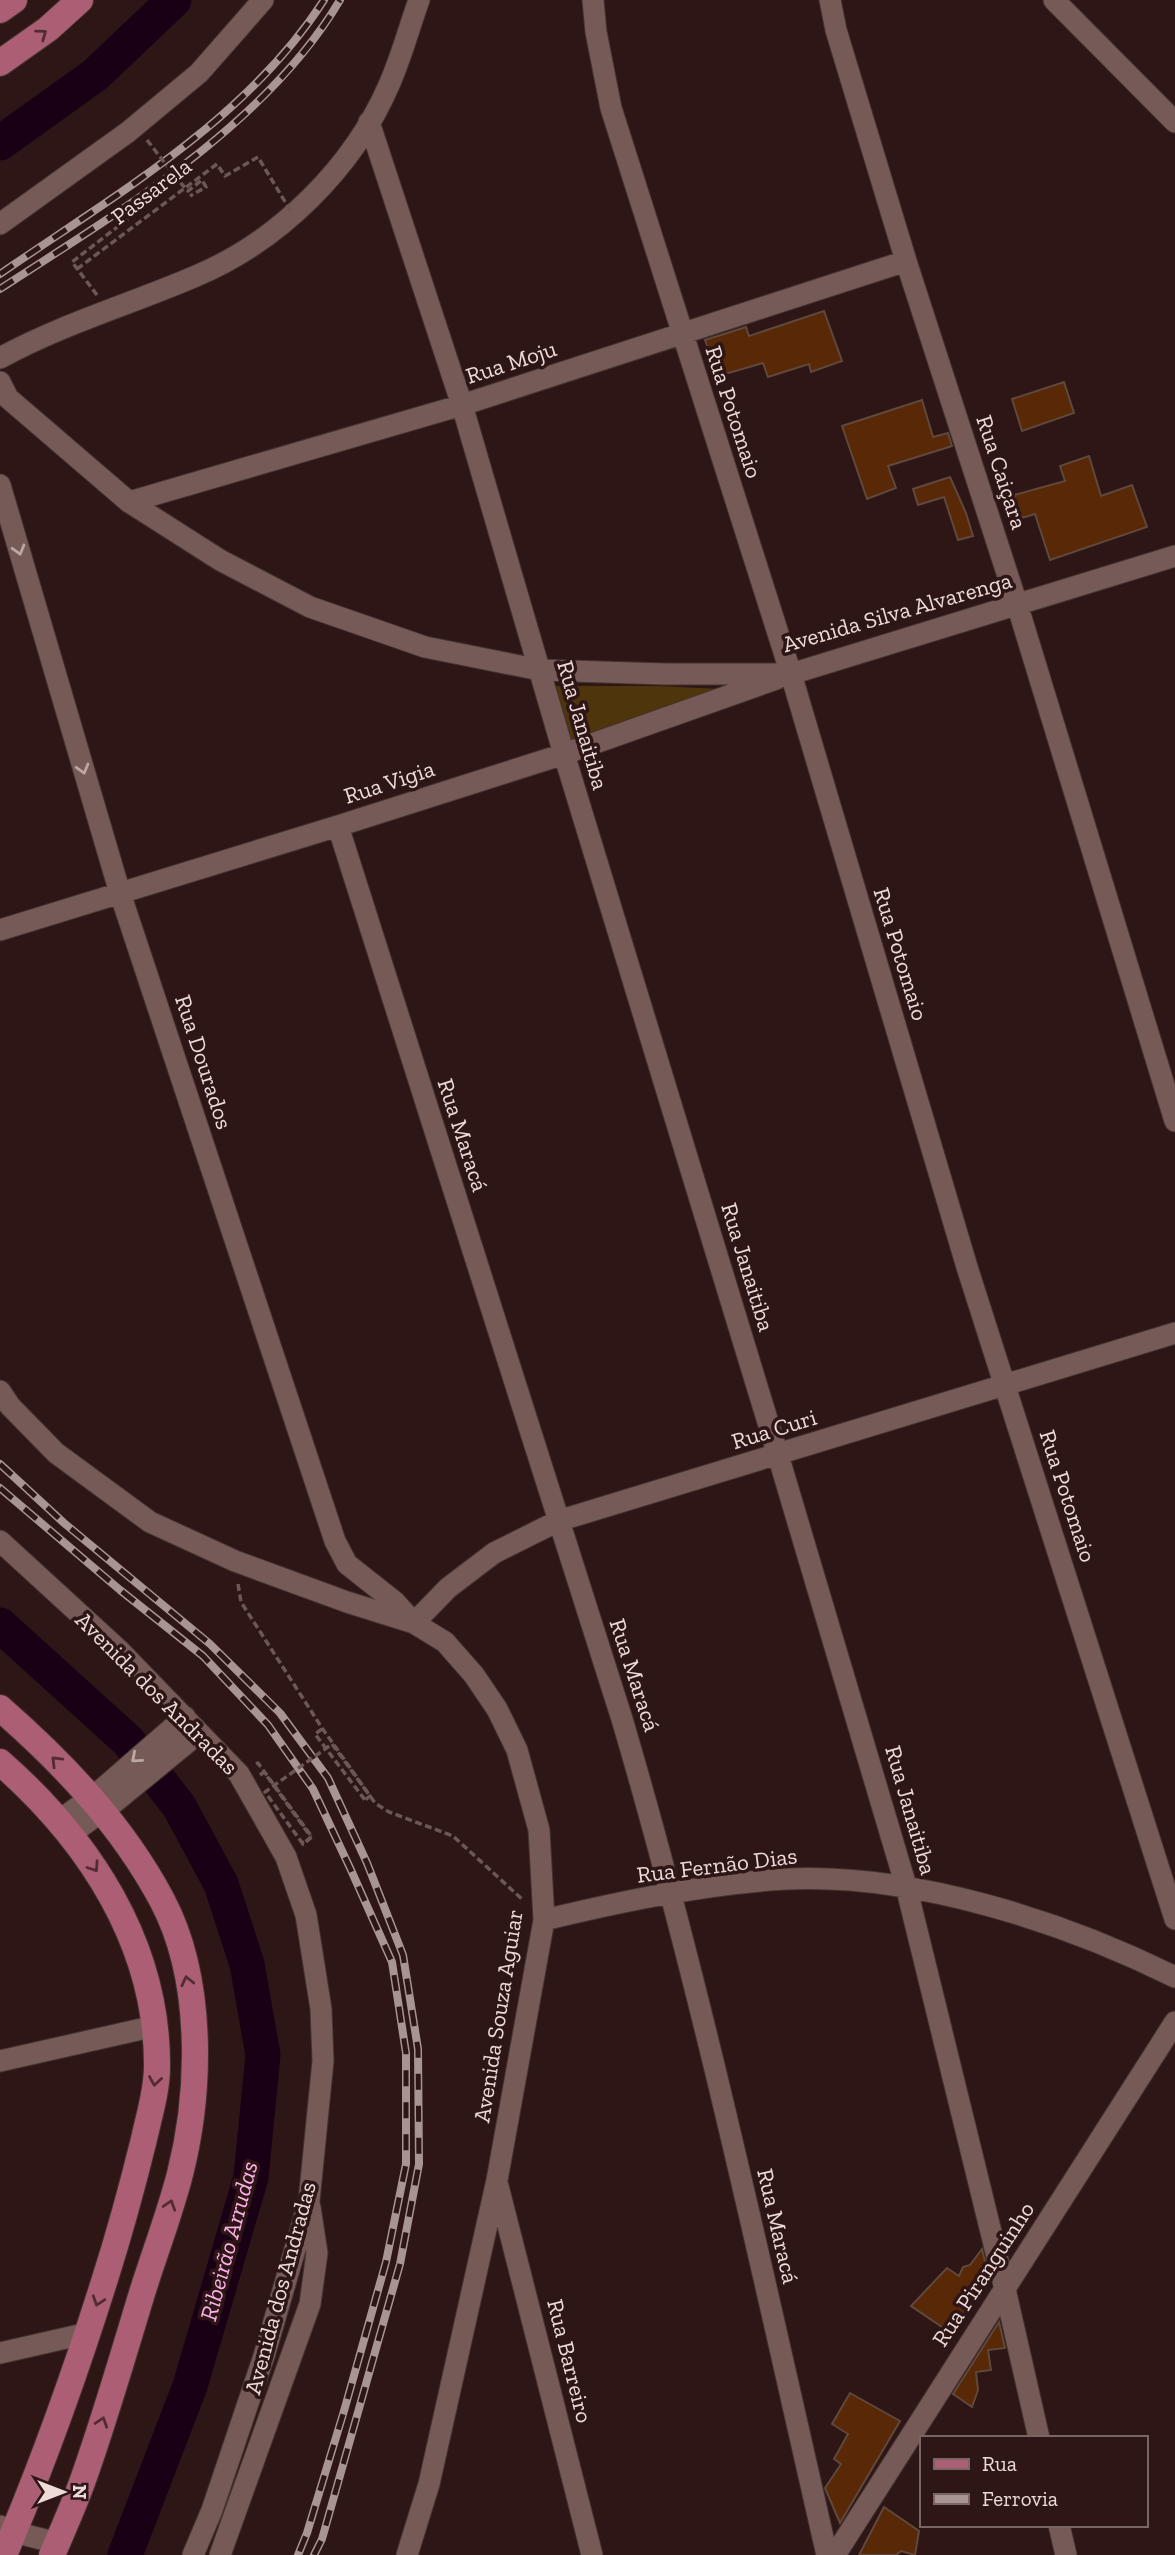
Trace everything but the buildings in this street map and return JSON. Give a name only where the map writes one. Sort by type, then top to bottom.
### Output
[{"type":"main road","points":[[0,10],[14,0]]},
{"type":"main road","points":[[0,64],[48,29],[80,0]]},
{"type":"main road","points":[[0,1707],[103,1800],[163,1902],[173,1926],[190,1992],[194,2020],[195,2082],[180,2174],[84,2478],[55,2549]]},
{"type":"main road","points":[[1,1764],[65,1827],[98,1872],[127,1923],[137,1949],[155,2026],[157,2069],[150,2114],[127,2210],[88,2333],[6,2538]]},
{"type":"street","points":[[0,224],[128,132],[199,73],[263,0]]},
{"type":"street","points":[[0,358],[199,275],[243,252],[293,215],[334,173],[369,122],[388,86],[419,0]]},
{"type":"street","name":"Rua Potomaio","points":[[593,0],[596,32],[611,108],[791,674],[967,1267],[1175,1919]]},
{"type":"street","name":"Rua Caiçara","points":[[830,0],[836,30],[906,261],[1017,604],[1175,1121]]},
{"type":"street","points":[[1054,0],[1175,122]]},
{"type":"street","name":"Rua Janaitiba","points":[[369,122],[462,405],[564,754],[778,1455],[906,1886],[1039,2436]]},
{"type":"street","name":"Rua Moju","points":[[129,502],[462,405],[906,261]]},
{"type":"street","name":"Avenida Silva Alvarenga","points":[[0,382],[8,398],[129,502],[219,560],[310,607],[425,647],[540,670],[791,674],[1175,556]]},
{"type":"street","name":"Rua Dourados","points":[[0,485],[120,893],[335,1541],[347,1564],[396,1602],[414,1623]]},
{"type":"street","name":"Rua Vigia","points":[[0,930],[564,754],[791,674]]},
{"type":"street","name":"Rua Maracá","points":[[338,826],[649,1810],[737,2165],[827,2555]]},
{"type":"street","name":"Rua Curi","points":[[414,1623],[448,1588],[494,1553],[558,1521],[1175,1333]]},
{"type":"street","name":"Avenida Souza Aguiar","points":[[0,1391],[10,1406],[56,1453],[150,1522],[235,1561],[414,1623],[445,1642],[474,1675],[497,1709],[517,1750],[539,1830],[544,1920],[497,2180],[429,2484],[407,2555]]},
{"type":"street","name":"Avenida dos Andradas","points":[[0,1541],[120,1651],[186,1731],[248,1776],[286,1857],[306,1915],[321,2009],[323,2061],[309,2201],[264,2356],[212,2510],[193,2555]]},
{"type":"street","points":[[65,1827],[103,1800],[186,1731]]},
{"type":"street","name":"Rua Fernão Dias","points":[[544,1920],[594,1908],[726,1885],[788,1879],[906,1886],[1052,1926],[1125,1952],[1175,1977]]},
{"type":"street","name":"Rua Piranguinho","points":[[835,2555],[1175,2022]]},
{"type":"street","points":[[0,2060],[155,2026]]},
{"type":"street","name":"Rua Barreiro","points":[[497,2180],[592,2555]]},
{"type":"street","points":[[220,2555],[310,2304],[317,2253],[309,2201]]},
{"type":"street","points":[[0,2353],[88,2333]]},
{"type":"street","points":[[1059,2527],[1066,2555]]},
{"type":"street","points":[[6,2538],[55,2549]]},
{"type":"path","name":"Passarela","points":[[147,140],[178,180],[72,262],[77,269],[217,164],[225,176],[258,157],[293,215]]},
{"type":"path","points":[[178,180],[188,191],[202,180],[206,187],[190,196]]},
{"type":"path","points":[[77,269],[109,311]]},
{"type":"path","points":[[235,1561],[241,1602],[321,1729],[375,1803],[389,1812],[453,1836],[544,1920]]},
{"type":"path","points":[[248,1776],[264,1772],[272,1783],[280,1794],[311,1837],[303,1844],[265,1792],[276,1784],[310,1760],[321,1752],[332,1744],[370,1796],[365,1800],[331,1756],[323,1745],[314,1734],[321,1729]]},
{"type":"path","points":[[248,1776],[258,1763],[312,1837],[303,1844],[265,1788]]},
{"type":"shaded area","points":[[556,686],[657,686],[721,689],[571,743]]},
{"type":"waterway","name":"Ribeirão Arrudas","points":[[0,143],[95,75],[174,0]]},
{"type":"waterway","name":"Ribeirão Arrudas","points":[[0,1625],[128,1741],[179,1806],[221,1884],[247,1964],[263,2055],[251,2177],[190,2386],[125,2555]]},
{"type":"railway","points":[[0,274],[133,184],[218,119],[257,83],[292,43],[324,0]]},
{"type":"railway","points":[[0,289],[141,196],[232,126],[273,87],[309,45],[340,0]]},
{"type":"railway","points":[[0,1464],[64,1523],[210,1644],[280,1713],[328,1778],[367,1863],[403,1955],[418,2049],[419,2164],[400,2264],[322,2539],[314,2555]]},
{"type":"railway","points":[[0,1488],[203,1656],[268,1725],[313,1789],[392,1962],[406,2053],[406,2164],[386,2262],[344,2411],[298,2555]]}]
